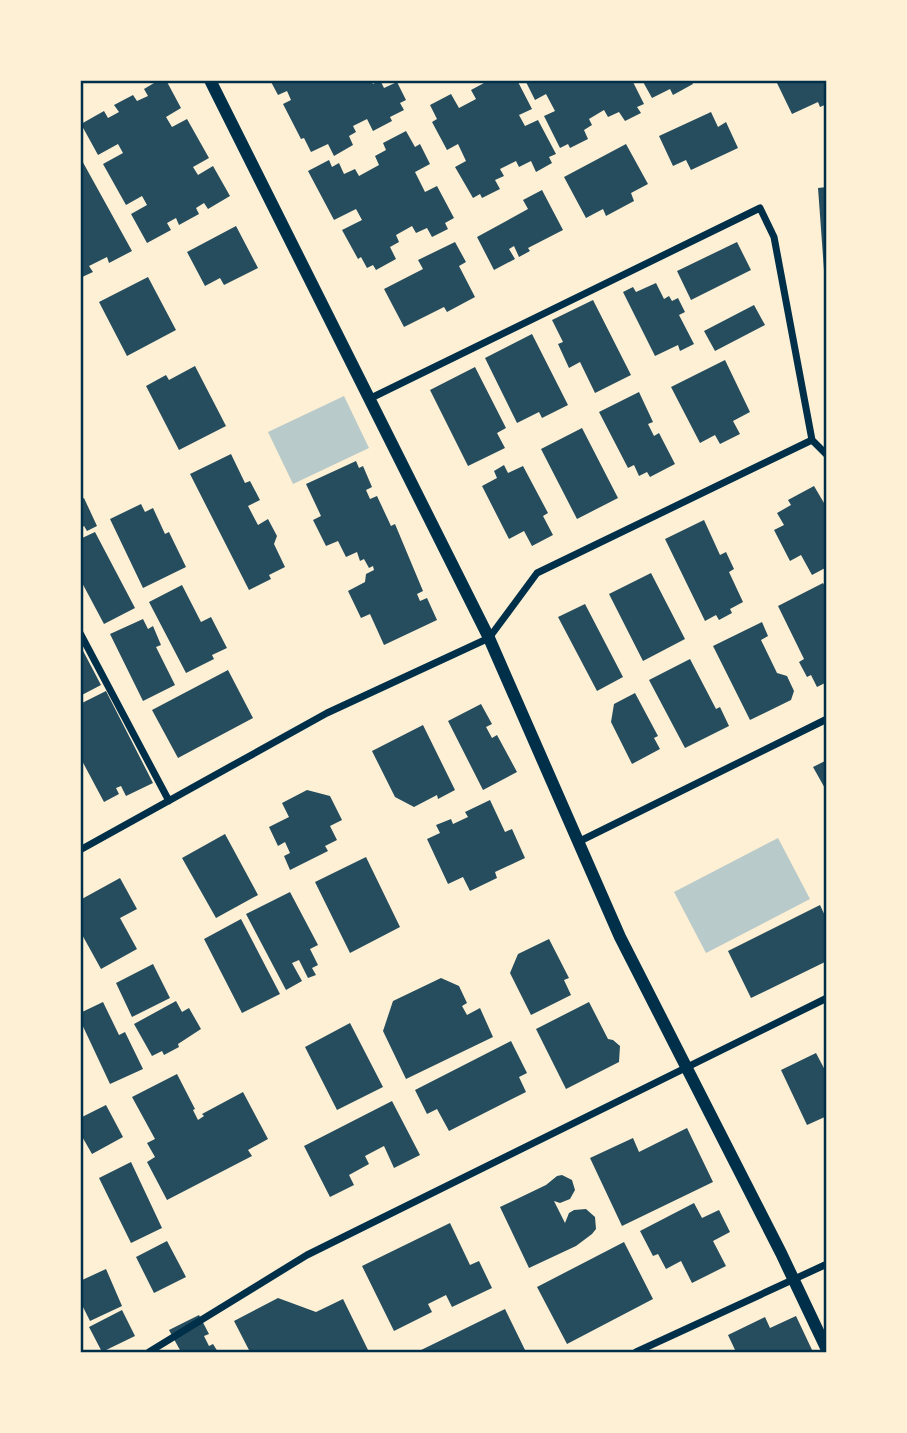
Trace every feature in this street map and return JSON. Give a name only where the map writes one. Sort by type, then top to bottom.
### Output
[{"type":"street","points":[[210,80],[489,638],[620,937],[827,1350]]},
{"type":"street","points":[[369,399],[760,208],[774,237],[813,440],[827,455]]},
{"type":"street","points":[[80,850],[327,713],[489,638],[537,573],[813,440]]},
{"type":"street","points":[[80,633],[169,801]]},
{"type":"street","points":[[578,842],[827,719]]},
{"type":"street","points":[[149,1353],[307,1255],[827,998]]},
{"type":"street","points":[[636,1353],[827,1264]]},
{"type":"shaded area","points":[[344,396],[369,448],[293,484],[268,432]]},
{"type":"shaded area","points":[[778,838],[810,899],[706,953],[674,892]]},
{"type":"building","points":[[159,80],[166,80],[181,108],[166,117],[172,127],[187,119],[209,158],[193,167],[198,175],[213,166],[230,196],[208,209],[204,203],[196,208],[199,214],[179,225],[176,218],[167,223],[171,230],[147,243],[131,214],[147,205],[142,196],[126,205],[103,164],[123,153],[118,144],[98,155],[81,124],[104,111],[108,118],[119,112],[114,105],[133,95],[137,101],[148,96],[144,89]]},
{"type":"building","points":[[270,80],[371,80],[373,84],[380,80],[384,88],[397,82],[406,100],[400,103],[404,110],[390,117],[392,121],[373,131],[367,119],[353,126],[356,132],[349,136],[353,145],[334,156],[328,144],[311,152],[283,104],[291,100],[287,91],[278,95]]},
{"type":"building","points":[[482,80],[517,80],[532,109],[519,115],[525,126],[538,120],[556,154],[549,157],[552,163],[536,172],[531,161],[519,167],[516,161],[500,169],[504,176],[495,180],[500,189],[482,198],[480,194],[473,198],[455,167],[466,161],[458,144],[447,150],[432,122],[437,119],[430,105],[451,94],[459,108],[476,99],[471,90],[484,83]]},
{"type":"building","points":[[525,80],[632,80],[644,104],[637,107],[641,113],[625,121],[619,112],[608,117],[604,110],[589,119],[592,125],[584,130],[588,139],[570,148],[568,144],[560,148],[544,116],[555,111],[546,94],[535,100]]},
{"type":"building","points":[[642,80],[691,80],[693,84],[673,95],[670,89],[652,98]]},
{"type":"building","points":[[782,80],[827,80],[827,104],[820,107],[818,102],[792,114],[777,83]]},
{"type":"building","points":[[711,112],[718,127],[726,122],[738,148],[691,170],[686,160],[673,166],[659,136]]},
{"type":"building","points":[[406,131],[415,147],[420,144],[430,164],[415,172],[425,192],[437,186],[454,218],[445,223],[448,229],[432,237],[427,228],[416,233],[412,226],[396,235],[399,242],[390,247],[396,259],[376,270],[373,265],[367,268],[361,257],[358,259],[342,230],[362,220],[356,209],[334,220],[308,171],[329,160],[332,167],[339,163],[344,174],[355,169],[359,176],[379,165],[375,156],[386,150],[383,143]]},
{"type":"building","points":[[626,144],[648,184],[631,193],[634,201],[606,216],[603,209],[586,218],[564,177]]},
{"type":"building","points":[[80,157],[132,251],[109,263],[107,257],[89,266],[93,272],[80,278]]},
{"type":"building","points":[[827,187],[827,270],[824,270],[818,188]]},
{"type":"building","points":[[542,190],[563,230],[528,248],[530,251],[519,257],[514,246],[509,249],[515,259],[494,270],[477,237],[528,209],[523,200]]},
{"type":"building","points":[[236,226],[258,268],[224,285],[220,278],[205,286],[187,252]]},
{"type":"building","points":[[455,242],[466,262],[459,266],[475,297],[447,312],[444,307],[404,327],[384,289],[423,269],[418,260]]},
{"type":"building","points":[[737,242],[751,270],[691,300],[677,271]]},
{"type":"building","points":[[148,277],[176,330],[127,356],[99,302]]},
{"type":"building","points":[[656,283],[664,299],[669,296],[672,301],[678,298],[685,312],[679,315],[694,344],[680,351],[678,345],[655,356],[623,292],[633,287],[636,292]]},
{"type":"building","points":[[593,300],[631,375],[595,393],[580,362],[569,368],[558,344],[563,342],[552,320]]},
{"type":"building","points":[[754,305],[765,325],[715,351],[704,331]]},
{"type":"building","points":[[532,334],[568,405],[542,418],[539,412],[517,423],[485,358]]},
{"type":"building","points":[[725,360],[750,412],[733,421],[740,434],[720,444],[715,435],[700,443],[671,387]]},
{"type":"building","points":[[195,366],[226,426],[179,450],[146,386],[166,375],[169,380]]},
{"type":"building","points":[[475,367],[506,428],[497,433],[505,448],[468,466],[430,390]]},
{"type":"building","points":[[639,392],[653,422],[648,424],[654,436],[659,433],[675,464],[650,477],[647,472],[639,476],[634,465],[628,468],[599,412]]},
{"type":"building","points":[[582,428],[618,498],[577,519],[541,449]]},
{"type":"building","points":[[231,454],[245,483],[250,481],[260,500],[248,506],[258,525],[268,519],[277,536],[274,544],[285,567],[269,575],[271,579],[249,590],[190,474]]},
{"type":"building","points":[[356,461],[359,468],[363,466],[372,487],[366,490],[370,499],[377,496],[391,526],[395,524],[423,591],[417,594],[420,601],[427,598],[437,620],[384,645],[370,614],[361,618],[348,591],[365,582],[366,574],[374,570],[373,566],[369,568],[364,559],[360,561],[357,552],[346,557],[338,541],[326,546],[313,520],[321,516],[306,484]]},
{"type":"building","points":[[504,465],[508,473],[523,466],[548,513],[543,516],[553,535],[532,546],[524,531],[509,539],[482,486],[497,478],[494,471]]},
{"type":"building","points":[[814,486],[827,508],[827,567],[812,575],[801,555],[790,561],[774,530],[784,525],[777,513],[791,505],[788,500]]},
{"type":"building","points":[[84,498],[97,526],[87,531],[84,526],[80,528],[80,500]]},
{"type":"building","points":[[141,504],[145,512],[153,508],[165,534],[169,532],[186,567],[143,588],[110,519]]},
{"type":"building","points":[[704,520],[720,555],[726,552],[734,569],[729,572],[743,602],[730,609],[732,613],[719,620],[716,615],[705,621],[665,539]]},
{"type":"building","points":[[95,532],[135,608],[104,624],[80,579],[80,539]]},
{"type":"building","points":[[651,573],[685,639],[643,661],[609,594]]},
{"type":"building","points":[[823,583],[827,590],[827,682],[817,687],[811,675],[807,677],[799,662],[804,659],[778,606]]},
{"type":"building","points":[[182,585],[201,622],[211,617],[227,648],[212,655],[214,659],[186,673],[149,602]]},
{"type":"building","points":[[585,604],[623,677],[597,691],[558,617]]},
{"type":"building","points":[[143,619],[148,629],[153,626],[161,645],[156,647],[175,685],[143,701],[110,634]]},
{"type":"building","points":[[762,622],[768,636],[761,640],[777,673],[787,676],[794,691],[791,700],[750,720],[713,646]]},
{"type":"building","points":[[80,645],[101,685],[80,696]]},
{"type":"building","points":[[690,659],[716,709],[720,707],[729,726],[685,748],[649,680]]},
{"type":"building","points":[[228,670],[253,718],[178,758],[152,710]]},
{"type":"building","points":[[106,691],[153,783],[126,796],[121,786],[116,788],[119,794],[104,802],[80,757],[80,704]]},
{"type":"building","points":[[635,693],[658,736],[654,738],[660,749],[632,764],[611,722],[614,704]]},
{"type":"building","points":[[481,704],[492,724],[486,727],[492,738],[497,735],[517,772],[483,790],[448,721]]},
{"type":"building","points":[[423,725],[455,790],[438,799],[437,795],[414,807],[395,797],[372,751]]},
{"type":"building","points":[[827,760],[827,792],[813,767]]},
{"type":"building","points":[[307,790],[330,796],[342,820],[330,826],[337,840],[325,846],[328,851],[290,870],[284,856],[290,853],[285,842],[278,846],[269,827],[289,817],[282,803]]},
{"type":"building","points":[[490,800],[505,832],[512,829],[525,858],[495,872],[497,878],[470,891],[463,877],[448,884],[427,839],[440,833],[436,825],[451,819],[453,824],[468,817],[465,812]]},
{"type":"building","points":[[225,834],[258,895],[216,918],[182,858]]},
{"type":"building","points":[[366,857],[400,927],[350,953],[315,882]]},
{"type":"building","points":[[120,878],[137,909],[120,918],[137,949],[101,969],[80,931],[80,900]]},
{"type":"building","points":[[290,892],[318,945],[310,949],[318,965],[312,968],[316,975],[308,978],[299,960],[292,963],[302,981],[286,990],[246,914]]},
{"type":"building","points":[[820,905],[827,920],[827,961],[751,998],[728,951]]},
{"type":"building","points":[[241,919],[280,994],[242,1013],[204,939]]},
{"type":"building","points":[[549,939],[569,978],[564,980],[571,995],[531,1015],[510,973],[518,954]]},
{"type":"building","points":[[153,964],[170,998],[132,1017],[116,983]]},
{"type":"building","points":[[441,978],[459,986],[467,1003],[462,1006],[467,1015],[480,1008],[493,1037],[406,1079],[383,1031],[393,1001]]},
{"type":"building","points":[[176,1001],[182,1012],[189,1008],[201,1029],[178,1044],[179,1047],[164,1055],[162,1051],[152,1056],[134,1024]]},
{"type":"building","points":[[103,1002],[119,1035],[125,1032],[143,1069],[110,1084],[80,1020],[80,1013]]},
{"type":"building","points":[[589,1002],[608,1039],[620,1046],[619,1062],[566,1089],[536,1029]]},
{"type":"building","points":[[350,1023],[383,1087],[337,1110],[305,1047]]},
{"type":"building","points":[[511,1041],[527,1073],[519,1077],[526,1092],[449,1131],[437,1109],[427,1114],[415,1090]]},
{"type":"building","points":[[816,1053],[827,1074],[827,1116],[807,1125],[781,1070]]},
{"type":"building","points":[[177,1074],[198,1120],[204,1116],[202,1114],[243,1092],[268,1139],[248,1150],[252,1156],[167,1200],[147,1162],[155,1157],[147,1143],[155,1139],[132,1097]]},
{"type":"building","points":[[392,1101],[420,1155],[394,1168],[384,1146],[365,1156],[369,1164],[349,1175],[354,1185],[330,1197],[304,1146]]},
{"type":"building","points":[[106,1105],[123,1137],[92,1154],[80,1133],[80,1118]]},
{"type":"building","points":[[687,1128],[713,1182],[622,1226],[590,1158],[633,1138],[639,1152]]},
{"type":"building","points":[[131,1162],[162,1228],[131,1243],[99,1178]]},
{"type":"building","points":[[562,1175],[572,1180],[575,1190],[570,1199],[560,1203],[554,1201],[565,1223],[569,1213],[586,1209],[595,1217],[596,1229],[576,1246],[529,1268],[500,1207]]},
{"type":"building","points":[[694,1203],[702,1218],[719,1210],[730,1232],[713,1241],[726,1266],[692,1283],[681,1261],[666,1269],[658,1254],[653,1256],[640,1231]]},
{"type":"building","points":[[450,1223],[470,1265],[479,1261],[492,1288],[452,1307],[446,1295],[428,1304],[432,1312],[394,1331],[362,1266]]},
{"type":"building","points":[[167,1241],[186,1277],[154,1293],[136,1257]]},
{"type":"building","points":[[624,1242],[653,1299],[567,1344],[537,1287]]},
{"type":"building","points":[[106,1269],[122,1306],[90,1321],[80,1301],[80,1281]]},
{"type":"building","points":[[278,1298],[316,1312],[343,1299],[369,1352],[250,1352],[234,1321]]},
{"type":"building","points":[[505,1309],[526,1352],[417,1352]]},
{"type":"building","points":[[122,1310],[135,1336],[102,1352],[89,1327]]},
{"type":"building","points":[[199,1315],[209,1334],[204,1336],[209,1346],[213,1344],[218,1352],[181,1352],[169,1330]]},
{"type":"building","points":[[796,1316],[813,1352],[736,1352],[728,1335],[765,1317],[770,1328]]}]
